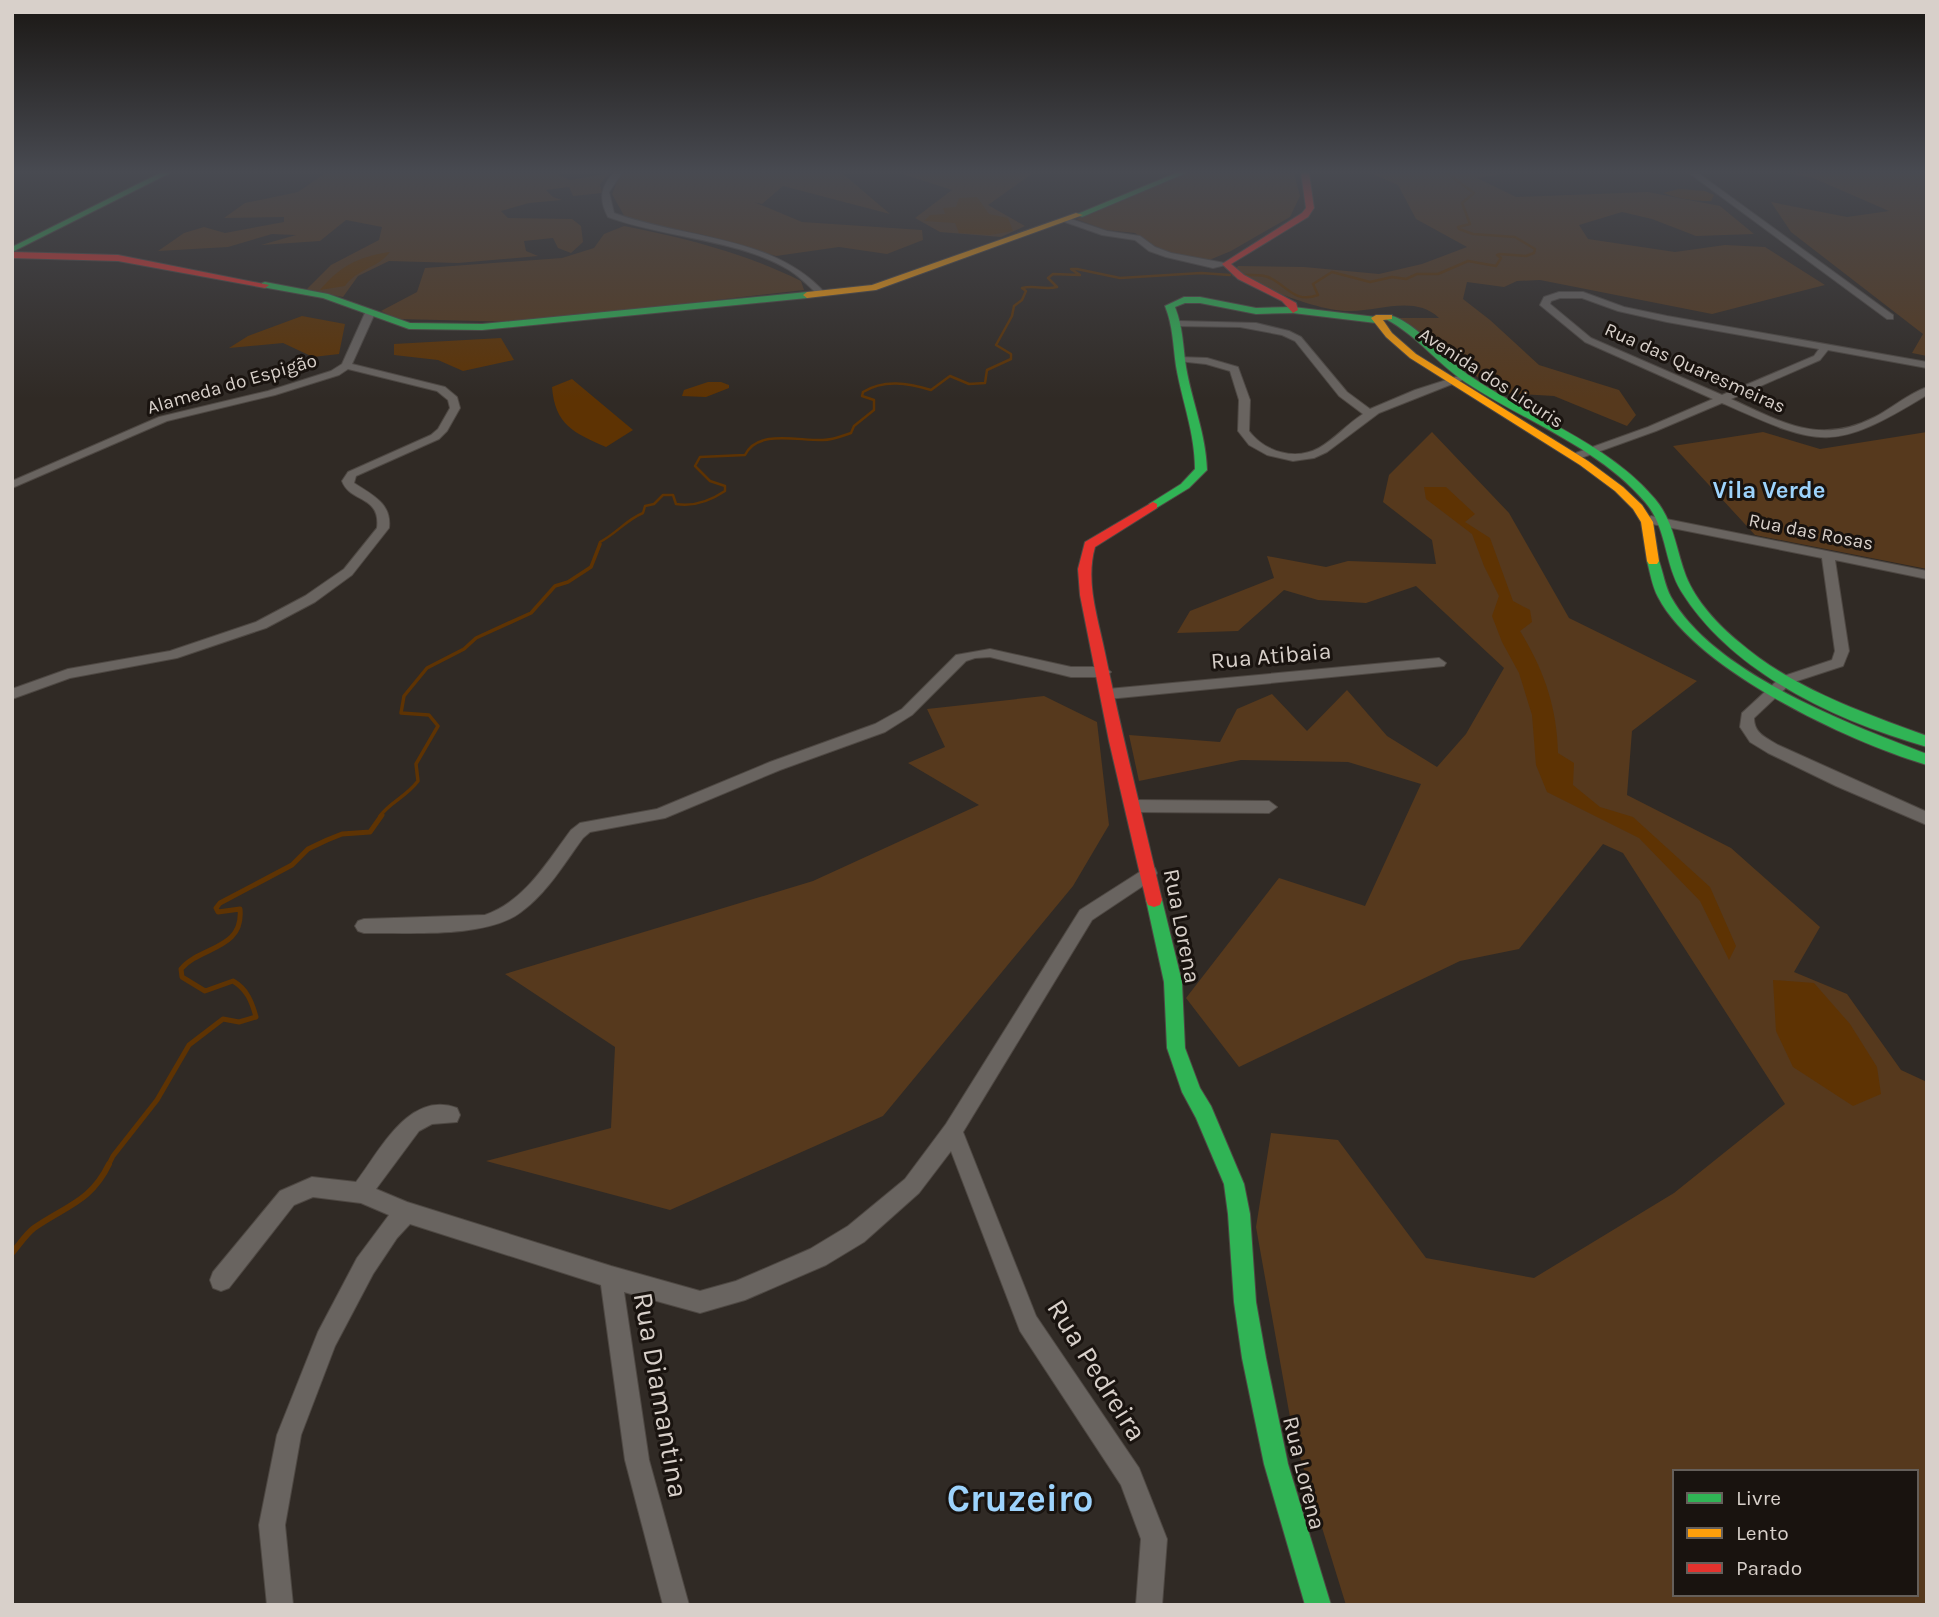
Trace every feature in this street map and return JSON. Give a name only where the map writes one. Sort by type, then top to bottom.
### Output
[{"type":"street","points":[[734,248],[788,266],[821,293]]},
{"type":"street","points":[[12,253],[118,258],[325,296],[409,326],[464,328],[853,291],[888,283],[987,248]]},
{"type":"street","points":[[1151,248],[1169,256],[1213,265],[1236,260],[1254,248]]},
{"type":"street","points":[[1797,248],[1891,317]]},
{"type":"street","points":[[1226,264],[1234,275],[1249,285],[1287,299],[1293,305],[1293,310]]},
{"type":"street","name":"Rua das Quaresmeiras","points":[[1925,367],[1667,319],[1621,309],[1583,295],[1559,295],[1547,299],[1545,305],[1588,341],[1790,429],[1834,435],[1865,424],[1927,390]]},
{"type":"street","name":"Rua Lorena","points":[[1318,1605],[1276,1464],[1254,1358],[1245,1302],[1240,1214],[1234,1184],[1192,1092],[1176,1048],[1173,982],[1111,718],[1087,596],[1085,555],[1088,545],[1098,537],[1185,486],[1201,470],[1202,452],[1181,359],[1174,304],[1193,300],[1256,311],[1293,310],[1376,320]]},
{"type":"street","points":[[12,694],[68,674],[172,655],[261,625],[310,599],[348,572],[383,528],[385,519],[378,503],[349,485],[352,474],[435,437],[442,431],[455,408],[453,399],[441,389],[346,366],[370,313]]},
{"type":"street","name":"Avenida dos Licuris","points":[[1376,320],[1378,317],[1392,317],[1458,379],[1639,489],[1658,508],[1667,523],[1677,571],[1695,604],[1717,630],[1745,656],[1853,714],[1927,742]]},
{"type":"street","points":[[1178,324],[1263,327],[1289,333],[1298,339],[1343,394],[1370,414]]},
{"type":"street","points":[[1582,454],[1653,429],[1817,358],[1826,347]]},
{"type":"street","points":[[1181,359],[1207,361],[1234,369],[1245,405],[1241,426],[1256,446],[1271,454],[1289,457],[1310,455],[1323,450],[1370,414],[1458,379]]},
{"type":"street","name":"Alameda do Espigão","points":[[12,485],[163,419],[310,382],[346,366]]},
{"type":"street","name":"Avenida dos Licuris","points":[[1582,454],[1646,519]]},
{"type":"street","points":[[1646,519],[1656,578],[1674,609],[1728,662],[1773,692],[1852,732],[1927,760]]},
{"type":"street","name":"Rua das Rosas","points":[[1646,519],[1927,575]]},
{"type":"street","points":[[1828,554],[1842,651],[1838,663],[1786,680],[1747,717],[1747,727],[1755,738],[1812,769],[1927,818]]},
{"type":"street","points":[[365,926],[485,922],[498,919],[523,904],[586,827],[659,814],[775,766],[880,728],[907,712],[961,658],[990,653],[1071,672],[1104,672]]},
{"type":"street","name":"Rua Atibaia","points":[[1108,694],[1439,663]]},
{"type":"street","points":[[1133,806],[1269,807]]},
{"type":"street","points":[[221,1280],[287,1198],[299,1190],[312,1187],[361,1193],[407,1212],[611,1277],[700,1302],[737,1292],[818,1257],[856,1234],[912,1186],[953,1131],[1086,915],[1149,873]]},
{"type":"street","points":[[361,1193],[412,1124],[430,1115],[450,1115]]},
{"type":"street","name":"Rua Pedreira","points":[[953,1131],[1028,1323],[1130,1477],[1154,1539],[1149,1605]]},
{"type":"street","points":[[280,1605],[272,1525],[289,1435],[332,1328],[365,1266],[389,1230],[407,1212]]},
{"type":"street","name":"Rua Diamantina","points":[[611,1277],[637,1460],[676,1605]]},
{"type":"shaded area","points":[[162,248],[202,248],[158,251]]},
{"type":"shaded area","points":[[363,248],[525,248],[538,256],[458,263],[389,261],[358,276],[343,297],[306,290],[331,265]]},
{"type":"shaded area","points":[[559,248],[576,248],[571,253]]},
{"type":"shaded area","points":[[593,248],[717,248],[801,281],[804,290],[524,322],[397,319],[381,311],[417,292],[425,268],[562,258]]},
{"type":"shaded area","points":[[750,248],[829,248],[776,256]]},
{"type":"shaded area","points":[[849,248],[901,248],[887,254]]},
{"type":"shaded area","points":[[1157,248],[1235,248],[1202,263]]},
{"type":"shaded area","points":[[1463,248],[1651,248],[1675,252],[1700,248],[1767,248],[1825,285],[1712,314],[1540,280],[1517,281],[1504,287],[1467,282],[1463,299],[1539,365],[1619,390],[1636,415],[1627,426],[1554,396],[1499,393],[1398,318],[1439,318],[1430,311],[1408,306],[1351,311],[1323,308],[1232,276],[1238,266],[1304,267],[1379,274],[1422,264]]},
{"type":"shaded area","points":[[1812,248],[1927,248],[1927,356],[1912,353],[1923,334]]},
{"type":"shaded area","points":[[390,252],[345,286],[320,290],[335,274],[351,264],[369,256]]},
{"type":"shaded area","points":[[302,316],[345,324],[339,354],[313,357],[283,343],[229,348],[248,336]]},
{"type":"shaded area","points":[[501,338],[514,360],[463,371],[438,360],[394,355],[394,344]]},
{"type":"shaded area","points":[[572,379],[633,430],[606,447],[568,426],[557,410],[552,387]]},
{"type":"shaded area","points":[[708,382],[721,382],[729,385],[729,388],[706,397],[682,396],[684,390]]},
{"type":"shaded area","points":[[1432,432],[1509,513],[1569,618],[1697,681],[1632,731],[1627,795],[1731,848],[1820,927],[1794,972],[1847,994],[1901,1070],[1927,1082],[1927,1605],[1346,1605],[1293,1434],[1256,1227],[1271,1133],[1338,1140],[1426,1258],[1534,1278],[1674,1193],[1785,1104],[1623,853],[1603,844],[1519,949],[1460,961],[1239,1067],[1186,998],[1279,878],[1365,906],[1421,784],[1348,762],[1241,760],[1139,781],[1129,735],[1220,742],[1237,709],[1272,694],[1307,731],[1347,690],[1387,736],[1437,767],[1466,734],[1504,668],[1416,586],[1366,603],[1318,600],[1284,590],[1238,631],[1177,633],[1190,611],[1274,578],[1267,556],[1326,567],[1348,561],[1436,564],[1432,540],[1383,502],[1389,475]]},
{"type":"shaded area","points":[[1763,432],[1820,449],[1927,432],[1927,569],[1755,535],[1673,446]]},
{"type":"shaded area","points":[[1424,487],[1446,487],[1475,514],[1465,522],[1490,538],[1513,601],[1530,610],[1532,622],[1520,631],[1548,689],[1555,720],[1558,753],[1574,763],[1573,785],[1600,807],[1633,817],[1710,887],[1736,946],[1729,960],[1700,901],[1639,838],[1547,792],[1536,765],[1532,715],[1519,673],[1492,616],[1499,596],[1472,534],[1426,499]]},
{"type":"shaded area","points":[[1044,696],[1097,722],[1109,825],[1073,886],[883,1116],[670,1210],[486,1161],[611,1128],[615,1047],[505,974],[813,881],[979,805],[908,763],[945,747],[927,709]]},
{"type":"shaded area","points":[[1773,980],[1814,983],[1850,1024],[1877,1067],[1881,1094],[1853,1106],[1793,1067],[1776,1031]]},
{"type":"waterway","points":[[1245,275],[1265,276],[1297,295],[1310,297],[1318,295],[1313,284],[1332,272],[1370,282],[1392,277],[1406,279],[1417,274],[1438,274],[1468,261],[1496,266],[1501,258],[1497,255],[1526,256],[1534,253],[1534,248]]},
{"type":"waterway","points":[[599,546],[600,542],[643,513],[645,506],[654,504],[663,495],[673,495],[676,504],[689,505],[708,500],[725,491],[725,486],[710,481],[695,466],[700,457],[745,455],[751,447],[769,439],[827,440],[851,433],[854,426],[874,410],[874,400],[862,396],[863,392],[879,385],[905,384],[931,390],[950,376],[969,384],[985,383],[987,370],[1011,359],[1011,354],[996,345],[1012,316],[1014,306],[1022,300],[1026,291],[1022,288],[1057,287],[1048,278],[1053,274],[1080,275],[1071,269],[1077,269],[1120,278],[1201,273],[1230,275]]},
{"type":"waterway","points":[[380,816],[418,781],[416,764],[438,726],[429,715],[401,713],[404,696],[427,668],[464,649],[476,638],[531,613],[555,586],[568,582],[591,567],[600,544]]},
{"type":"waterway","points":[[109,1164],[157,1100],[189,1045],[223,1019],[239,1022],[256,1017],[248,996],[233,981],[205,991],[182,977],[181,969],[189,962],[219,946],[235,932],[240,909],[218,912],[216,908],[220,903],[292,865],[308,849],[342,834],[370,832],[382,815]]},
{"type":"waterway","points":[[12,1253],[34,1228],[86,1195],[102,1177],[109,1164]]},
{"type":"traffic: fast","points":[[265,285],[325,296],[409,326],[482,327],[807,295]]},
{"type":"traffic: fast","points":[[1153,506],[1185,486],[1201,470],[1197,431],[1181,366],[1177,328],[1170,306],[1184,300],[1200,300],[1256,311],[1293,310],[1376,320]]},
{"type":"traffic: fast","points":[[1389,317],[1467,379],[1607,463],[1648,498],[1662,519],[1686,589],[1708,619],[1733,645],[1762,667],[1825,702],[1927,742]]},
{"type":"traffic: fast","points":[[1653,561],[1664,596],[1688,629],[1722,659],[1763,686],[1808,709],[1927,760]]},
{"type":"traffic: fast","points":[[1154,900],[1173,982],[1176,1048],[1192,1092],[1204,1113],[1234,1184],[1239,1214],[1245,1302],[1254,1358],[1276,1464],[1318,1605]]},
{"type":"traffic: slow","points":[[807,295],[873,288],[985,248]]},
{"type":"traffic: slow","points":[[1389,317],[1376,318],[1389,335],[1413,356],[1584,463],[1619,489],[1638,507],[1647,522],[1653,561]]},
{"type":"traffic: jam","points":[[1251,248],[1226,264],[1241,277],[1285,299],[1293,305],[1293,310]]},
{"type":"traffic: jam","points":[[12,255],[118,258],[265,285]]},
{"type":"traffic: jam","points":[[1153,506],[1089,545],[1084,569],[1110,709],[1154,900]]},
{"type":"district","name":"Vila Verde","points":[[1769,490]]},
{"type":"district","name":"Cruzeiro","points":[[1020,1498]]}]
